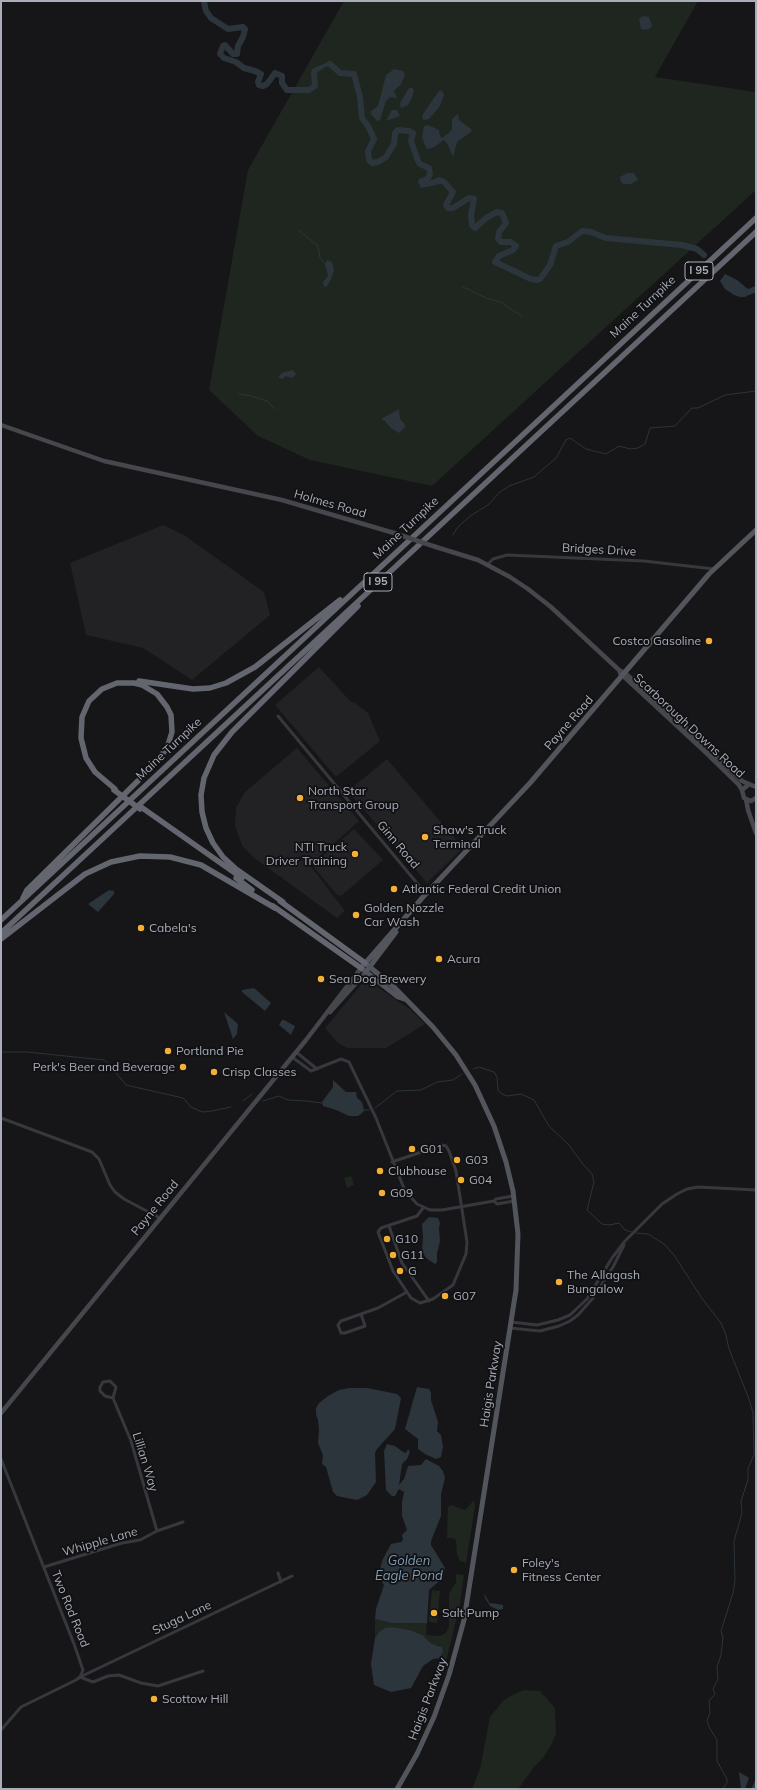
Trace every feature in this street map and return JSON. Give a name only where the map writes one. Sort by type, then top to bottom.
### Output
[{"type":"highway","name":"Maine Turnpike","points":[[1,920],[756,218]]},
{"type":"highway","name":"Maine Turnpike","points":[[1,933],[756,232]]},
{"type":"highway","points":[[367,965],[236,869],[223,857],[213,844],[206,828],[202,812],[201,795],[204,778],[214,755],[232,732],[351,614],[388,573]]},
{"type":"highway","points":[[283,902],[226,867],[100,780],[89,767],[80,743],[79,726],[83,710],[98,690],[113,682],[121,680],[193,689],[210,688],[226,683],[255,667],[366,580]]},
{"type":"highway","points":[[22,900],[27,890],[151,768],[167,748],[172,732],[172,723],[167,707],[157,694],[142,685],[134,683],[117,683],[102,689],[89,701],[82,721],[80,738],[86,758],[95,772],[114,790]]},
{"type":"highway","points":[[141,808],[275,908],[363,970]]},
{"type":"highway","points":[[1,939],[85,874],[117,860],[140,856],[170,857],[201,865],[275,908]]},
{"type":"main road","name":"Payne Road","points":[[363,970],[380,945],[525,789],[714,569],[756,530]]},
{"type":"main road","name":"Haigis Parkway","points":[[367,965],[392,985],[442,1037],[475,1085],[490,1116],[502,1148],[514,1199],[517,1224],[518,1258],[511,1322],[467,1602],[460,1637],[449,1675],[434,1717],[417,1754],[397,1789]]},
{"type":"main road","name":"Haigis Parkway","points":[[363,970],[398,997],[405,1000]]},
{"type":"street","name":"Holmes Road","points":[[1,425],[104,461],[282,500],[464,555],[510,577],[542,600],[623,675]]},
{"type":"street","name":"Bridges Drive","points":[[487,565],[493,559],[507,555],[644,561],[714,569]]},
{"type":"street","name":"Scarborough Downs Road","points":[[623,675],[709,749],[742,781],[753,785]]},
{"type":"street","name":"Scarborough Downs Road","points":[[623,675],[739,785],[743,796],[753,800]]},
{"type":"street","name":"Ginn Road","points":[[278,716],[426,894]]},
{"type":"street","points":[[742,790],[753,785]]},
{"type":"street","points":[[753,800],[748,810],[756,833]]},
{"type":"street","name":"Payne Road","points":[[1,1413],[363,970]]},
{"type":"street","points":[[296,1052],[317,1069]]},
{"type":"street","points":[[292,1057],[309,1071],[341,1059],[348,1062],[376,1118],[392,1162],[407,1194],[415,1203],[423,1208],[437,1210],[494,1202],[496,1199],[514,1199]]},
{"type":"street","points":[[1,1118],[92,1152],[99,1159],[110,1185],[115,1192],[124,1199],[160,1218]]},
{"type":"street","points":[[392,1162],[438,1146],[445,1146],[456,1169],[467,1246],[465,1257],[454,1283],[429,1301],[420,1302],[415,1301],[407,1292],[391,1269],[379,1236],[380,1229],[417,1216],[423,1208]]},
{"type":"street","points":[[511,1322],[537,1325],[553,1322],[570,1315],[587,1299],[612,1258],[625,1241],[662,1204],[677,1194],[687,1189],[709,1187],[756,1190]]},
{"type":"street","points":[[389,1226],[402,1263],[429,1301]]},
{"type":"street","points":[[510,1328],[540,1331],[548,1330],[574,1318],[586,1307],[603,1284],[622,1252],[625,1241]]},
{"type":"street","points":[[361,1314],[365,1326],[345,1334],[341,1333],[338,1327],[339,1323],[361,1314],[378,1308],[407,1292]]},
{"type":"street","name":"Lillian Way","points":[[110,1381],[116,1386],[116,1391],[112,1398],[105,1396],[101,1392],[100,1387],[105,1382],[110,1381]]},
{"type":"street","name":"Lillian Way","points":[[112,1398],[131,1442],[157,1532]]},
{"type":"street","name":"Two Rod Road","points":[[1,1459],[81,1661],[83,1670],[80,1677]]},
{"type":"street","name":"Whipple Lane","points":[[44,1567],[118,1544],[140,1540],[183,1522]]},
{"type":"street","points":[[278,1574],[281,1582]]},
{"type":"street","name":"Stuga Lane","points":[[80,1677],[292,1576]]},
{"type":"street","points":[[1,1730],[15,1712],[23,1705],[80,1677],[89,1682],[93,1682],[108,1676],[116,1675],[141,1684],[158,1686],[203,1671]]},
{"type":"street","points":[[753,1789],[756,1782]]},
{"type":"shaded area","points":[[344,1],[698,1],[655,77],[756,92],[756,190],[432,486],[310,460],[258,436],[209,390],[248,170]]},
{"type":"shaded area","points":[[163,525],[184,535],[264,592],[270,615],[192,680],[143,648],[86,635],[70,563]]},
{"type":"shaded area","points":[[319,667],[352,703],[354,702],[368,713],[380,741],[336,777],[275,705]]},
{"type":"shaded area","points":[[297,748],[359,821],[310,865],[345,911],[337,918],[253,857],[242,845],[235,826],[236,808],[245,792]]},
{"type":"shaded area","points":[[387,759],[463,848],[427,883],[348,791]]},
{"type":"shaded area","points":[[354,829],[383,860],[341,896],[336,894],[312,865]]},
{"type":"shaded area","points":[[366,979],[411,1010],[425,1024],[386,1048],[347,1048],[337,1042],[325,1028]]},
{"type":"shaded area","points":[[351,1176],[354,1185],[347,1188],[344,1178]]},
{"type":"shaded area","points":[[474,1500],[475,1506],[466,1563],[460,1561],[457,1555],[456,1540],[447,1538],[448,1507],[451,1505],[465,1510]]},
{"type":"shaded area","points":[[456,1574],[464,1575],[460,1604],[444,1670],[435,1694],[433,1694],[431,1692],[437,1667],[440,1663],[443,1652],[439,1645],[432,1645],[428,1640],[410,1630],[393,1627],[379,1632],[375,1638],[375,1619],[391,1623],[427,1623],[427,1635],[439,1636],[446,1633],[449,1626],[449,1594],[456,1582]]},
{"type":"shaded area","name":"Salt Pump","points":[[432,1590],[440,1591],[437,1623],[429,1622]]},
{"type":"shaded area","points":[[524,1690],[540,1691],[555,1708],[556,1734],[550,1747],[518,1789],[472,1789],[480,1769],[490,1717],[503,1701]]},
{"type":"water","points":[[643,16],[649,17],[652,26],[649,29],[641,29],[639,19]]},
{"type":"water","points":[[328,62],[332,63],[335,68],[330,66],[325,67],[316,73],[317,77],[314,79],[311,73],[312,69]]},
{"type":"water","points":[[394,69],[403,71],[405,75],[401,84],[394,91],[397,98],[390,97],[386,101],[380,120],[377,121],[371,114],[371,111],[378,106],[386,75]]},
{"type":"water","points":[[409,88],[414,90],[412,98],[408,105],[401,108],[400,103]]},
{"type":"water","points":[[439,91],[442,91],[444,95],[440,106],[429,119],[424,120],[422,118],[423,114]]},
{"type":"water","points":[[392,110],[397,110],[400,116],[386,121]]},
{"type":"water","points":[[458,114],[459,120],[472,131],[457,142],[453,157],[444,140],[434,147],[429,149],[426,148],[422,138],[424,126],[428,125],[439,130],[442,138],[452,129],[452,119]]},
{"type":"water","points":[[627,173],[634,173],[638,180],[631,184],[624,184],[621,182],[620,177]]},
{"type":"water","points":[[429,175],[428,181],[438,178],[445,183],[421,188],[418,182],[419,179]]},
{"type":"water","points":[[327,260],[332,262],[334,270],[327,286],[324,287],[323,282],[328,276],[325,264]]},
{"type":"water","points":[[725,274],[737,280],[749,290],[750,294],[745,297],[740,297],[725,289],[720,281]]},
{"type":"water","points":[[293,370],[296,374],[292,378],[286,376],[282,379],[278,377],[282,373]]},
{"type":"water","points":[[399,409],[400,419],[406,426],[399,433],[381,419]]},
{"type":"water","points":[[109,890],[114,891],[114,894],[98,912],[88,904]]},
{"type":"water","points":[[254,988],[271,1003],[265,1011],[242,992],[242,990]]},
{"type":"water","points":[[224,1012],[238,1024],[237,1034],[233,1039]]},
{"type":"water","points":[[282,1020],[295,1026],[291,1035],[279,1025]]},
{"type":"water","points":[[333,1080],[346,1092],[356,1092],[357,1098],[363,1105],[364,1111],[362,1113],[358,1116],[349,1116],[323,1106],[322,1102],[333,1087]]},
{"type":"water","points":[[429,1217],[438,1218],[440,1223],[440,1241],[437,1253],[437,1262],[435,1264],[426,1258],[422,1251],[422,1224]]},
{"type":"water","points":[[417,1387],[429,1389],[431,1393],[431,1400],[438,1422],[437,1431],[441,1435],[443,1447],[441,1457],[436,1459],[418,1449],[418,1439],[405,1429]]},
{"type":"water","points":[[349,1388],[367,1388],[397,1394],[401,1398],[395,1429],[375,1453],[376,1482],[367,1495],[357,1500],[337,1496],[333,1492],[326,1467],[322,1464],[323,1455],[318,1443],[319,1430],[316,1408],[319,1403],[328,1396],[339,1390]]},
{"type":"water","name":"Golden Eagle Pond","points":[[387,1444],[395,1446],[403,1452],[406,1453],[408,1449],[410,1452],[407,1459],[402,1464],[399,1485],[404,1479],[408,1466],[421,1465],[426,1459],[439,1466],[443,1471],[445,1478],[441,1494],[441,1516],[431,1541],[431,1545],[445,1568],[443,1578],[429,1590],[427,1623],[391,1623],[375,1619],[376,1609],[384,1585],[381,1580],[380,1570],[382,1561],[391,1544],[401,1542],[403,1540],[402,1535],[407,1530],[402,1516],[404,1492],[399,1489],[395,1496],[392,1496],[386,1490],[384,1451]]},
{"type":"water","points":[[484,1593],[490,1604],[503,1605],[503,1609],[498,1610],[490,1606]]},
{"type":"water","points":[[393,1627],[410,1630],[422,1635],[432,1644],[442,1647],[443,1652],[440,1658],[433,1659],[423,1666],[411,1688],[391,1692],[374,1685],[371,1664],[375,1638],[379,1632],[385,1628]]},
{"type":"water","points":[[739,1772],[749,1778],[745,1789],[741,1789]]},
{"type":"waterway","points":[[204,1],[206,11],[211,18],[228,29],[243,27],[245,29],[238,46],[237,54],[233,54],[225,45],[223,46],[220,54],[224,58],[236,62],[244,68],[261,74],[258,82],[259,85],[263,86],[267,84],[275,73],[282,76],[282,83],[287,90],[309,90],[315,86],[314,73]]},
{"type":"waterway","points":[[330,64],[340,73],[354,74],[360,97],[362,118],[368,126],[374,139],[368,151],[369,160],[372,163],[378,162],[386,157],[394,144],[395,133],[398,130],[409,131],[413,133],[411,141],[418,161],[420,164],[429,168],[430,174],[426,182]]},
{"type":"waterway","points":[[439,180],[444,182],[453,192],[446,205],[448,208],[453,208],[469,198],[474,199],[471,215],[472,225],[475,228],[486,218],[497,212],[502,213],[506,223],[499,232],[498,239],[501,242],[511,242],[516,246],[513,250],[499,256],[495,262],[531,279],[540,279],[550,265],[556,246],[568,242],[582,231],[591,232],[606,238],[682,245],[697,249],[704,255]]},
{"type":"waterway","points":[[298,230],[318,246],[320,258],[325,264]]},
{"type":"waterway","points":[[463,288],[486,298],[500,302],[522,316]]},
{"type":"waterway","points":[[743,291],[749,292],[756,289]]},
{"type":"waterway","points":[[453,535],[457,528],[470,516],[488,505],[500,492],[509,486],[534,477],[556,458],[566,440],[570,438],[586,449],[606,454],[619,446],[630,449],[638,448],[645,444],[650,428],[675,426],[692,408],[698,408],[725,395],[756,391]]},
{"type":"waterway","points":[[239,393],[267,401],[275,409]]},
{"type":"waterway","points":[[1,1052],[27,1052],[104,1060],[126,1085],[183,1098],[191,1107],[202,1112],[231,1107]]},
{"type":"waterway","points":[[473,1069],[479,1067],[494,1072],[497,1077],[498,1090],[502,1094],[507,1096],[521,1094],[534,1100],[549,1126],[569,1145],[592,1174],[594,1182],[587,1210],[602,1224],[609,1225],[619,1223],[625,1230],[632,1232]]},
{"type":"waterway","points":[[375,1108],[397,1091],[421,1090],[437,1082],[453,1080],[462,1074]]},
{"type":"waterway","points":[[243,1101],[252,1094]]},
{"type":"waterway","points":[[263,1101],[279,1096],[288,1100],[322,1103]]},
{"type":"waterway","points":[[364,1110],[369,1110]]},
{"type":"waterway","points":[[636,1233],[648,1234],[664,1244],[674,1255],[701,1297],[721,1323],[753,1413],[754,1455],[748,1468],[748,1480],[741,1501],[742,1513],[734,1541],[735,1580],[733,1593],[721,1631],[723,1637],[721,1655],[717,1667],[718,1679],[713,1689],[715,1694],[709,1701],[710,1713],[707,1720],[709,1727],[717,1740],[717,1761],[727,1779],[727,1783],[722,1789]]},
{"type":"place","name":"Costco Gasoline","points":[[709,641]]},
{"type":"place","name":"North Star Transport Group","points":[[300,798]]},
{"type":"place","name":"Shaw's Truck Terminal","points":[[425,837]]},
{"type":"place","name":"NTI Truck Driver Training","points":[[355,854]]},
{"type":"place","name":"Atlantic Federal Credit Union","points":[[394,889]]},
{"type":"place","name":"Golden Nozzle Car Wash","points":[[356,915]]},
{"type":"place","name":"Cabela's","points":[[141,928]]},
{"type":"place","name":"Acura","points":[[439,959]]},
{"type":"place","name":"Sea Dog Brewery","points":[[321,979]]},
{"type":"place","name":"Portland Pie","points":[[168,1051]]},
{"type":"place","name":"Perk's Beer and Beverage","points":[[183,1067]]},
{"type":"place","name":"Crisp Classes","points":[[214,1072]]},
{"type":"place","name":"G01","points":[[412,1149]]},
{"type":"place","name":"G03","points":[[457,1160]]},
{"type":"place","name":"Clubhouse","points":[[380,1171]]},
{"type":"place","name":"G04","points":[[461,1180]]},
{"type":"place","name":"G09","points":[[382,1193]]},
{"type":"place","name":"G10","points":[[387,1239]]},
{"type":"place","name":"G11","points":[[393,1255]]},
{"type":"place","name":"G","points":[[400,1271]]},
{"type":"place","name":"The Allagash Bungalow","points":[[559,1282]]},
{"type":"place","name":"G07","points":[[445,1296]]},
{"type":"place","name":"Foley's Fitness Center","points":[[514,1570]]},
{"type":"place","name":"Salt Pump","points":[[434,1613]]},
{"type":"place","name":"Scottow Hill","points":[[154,1699]]}]
